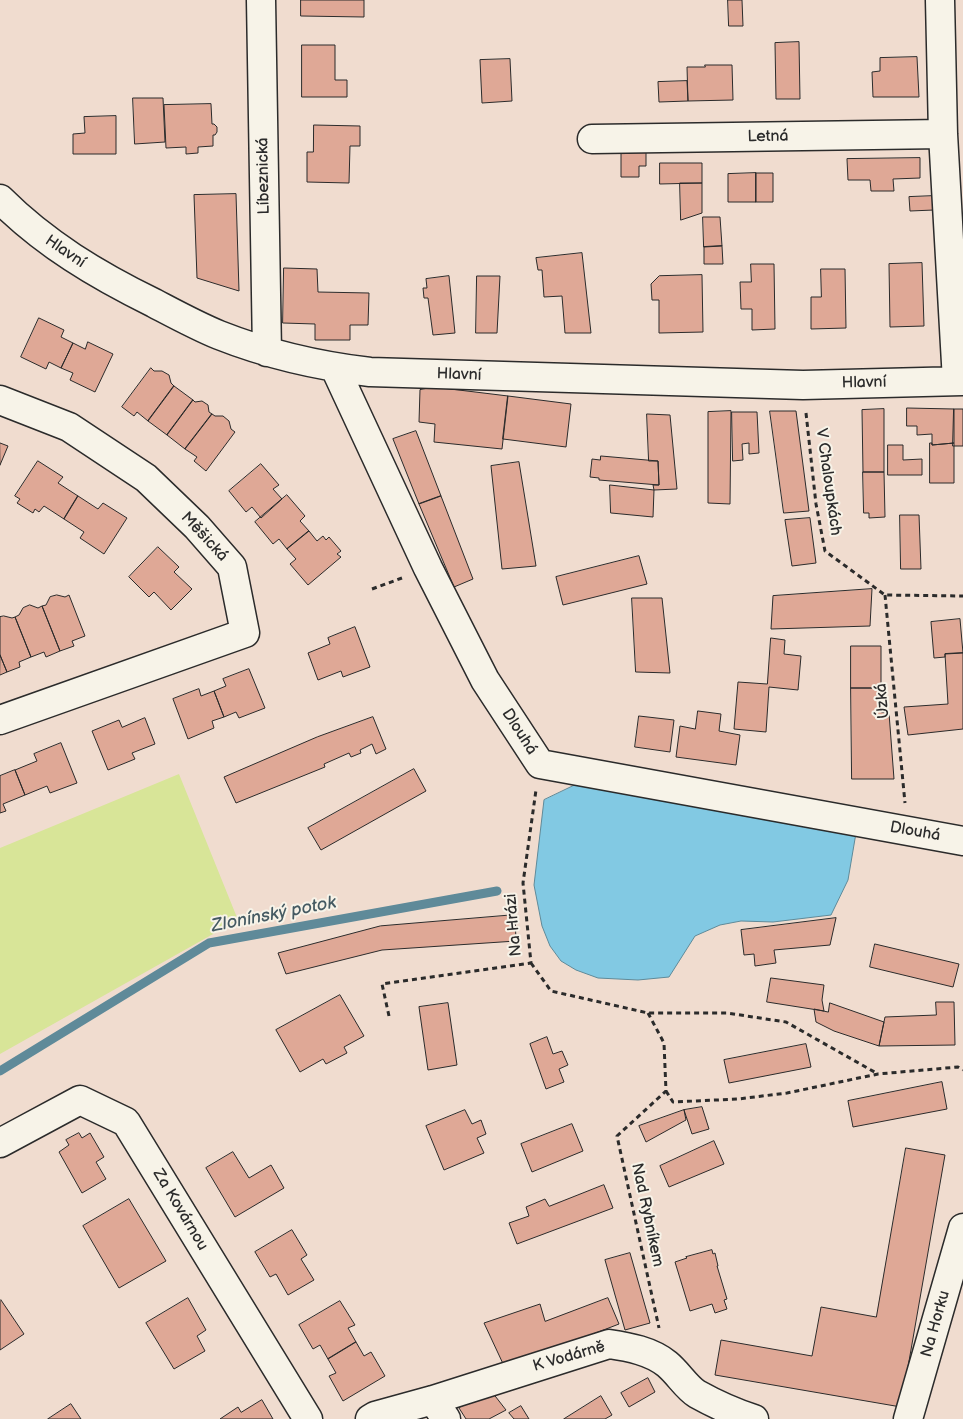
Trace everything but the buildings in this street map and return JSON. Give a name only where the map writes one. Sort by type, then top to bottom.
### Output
[{"type":"street","name":"Líbeznická","points":[[261,0],[267,352]]},
{"type":"street","points":[[940,0],[943,134],[960,381]]},
{"type":"street","name":"Letná","points":[[592,140],[943,134]]},
{"type":"street","name":"Hlavní","points":[[0,199],[38,234],[113,283],[219,334],[267,352],[335,368],[370,372],[803,385],[960,381]]},
{"type":"street","name":"Dlouhá","points":[[335,368],[428,568],[480,672],[540,764],[963,841]]},
{"type":"street","name":"Měšická","points":[[0,400],[69,427],[146,478],[197,527],[232,567],[245,634],[0,720]]},
{"type":"street","name":"Za Kovárnou","points":[[0,1143],[80,1100],[126,1122],[308,1419]]},
{"type":"street","name":"Na Horku","points":[[908,1419],[963,1228]]},
{"type":"street","name":"K Vodárně","points":[[370,1419],[375,1416],[440,1410],[609,1344],[626,1346],[645,1352],[666,1363],[696,1393],[741,1415],[754,1419]]},
{"type":"path","name":"V Chaloupkách","points":[[803,385],[816,504],[825,550],[885,595]]},
{"type":"path","points":[[885,595],[963,596]]},
{"type":"path","name":"Úzká","points":[[885,595],[905,804]]},
{"type":"path","name":"Na Hrázi","points":[[389,1016],[382,984],[531,963],[523,883],[540,764]]},
{"type":"path","points":[[531,963],[551,991],[648,1013],[727,1013],[786,1022],[878,1074]]},
{"type":"path","points":[[648,1013],[664,1044],[666,1091],[673,1102],[738,1099],[787,1094],[878,1074],[958,1066],[963,1070]]},
{"type":"path","name":"Nad Rybníkem","points":[[666,1091],[617,1136],[666,1363]]},
{"type":"green space","points":[[179,774],[238,920],[0,1054],[0,848]]},
{"type":"water","points":[[575,785],[856,833],[848,880],[831,915],[773,922],[741,921],[720,925],[695,936],[669,977],[638,980],[598,978],[576,970],[561,961],[550,946],[542,926],[534,885],[544,800]]},
{"type":"waterway","name":"Zlonínský potok","points":[[0,1071],[209,943],[497,891]]}]
